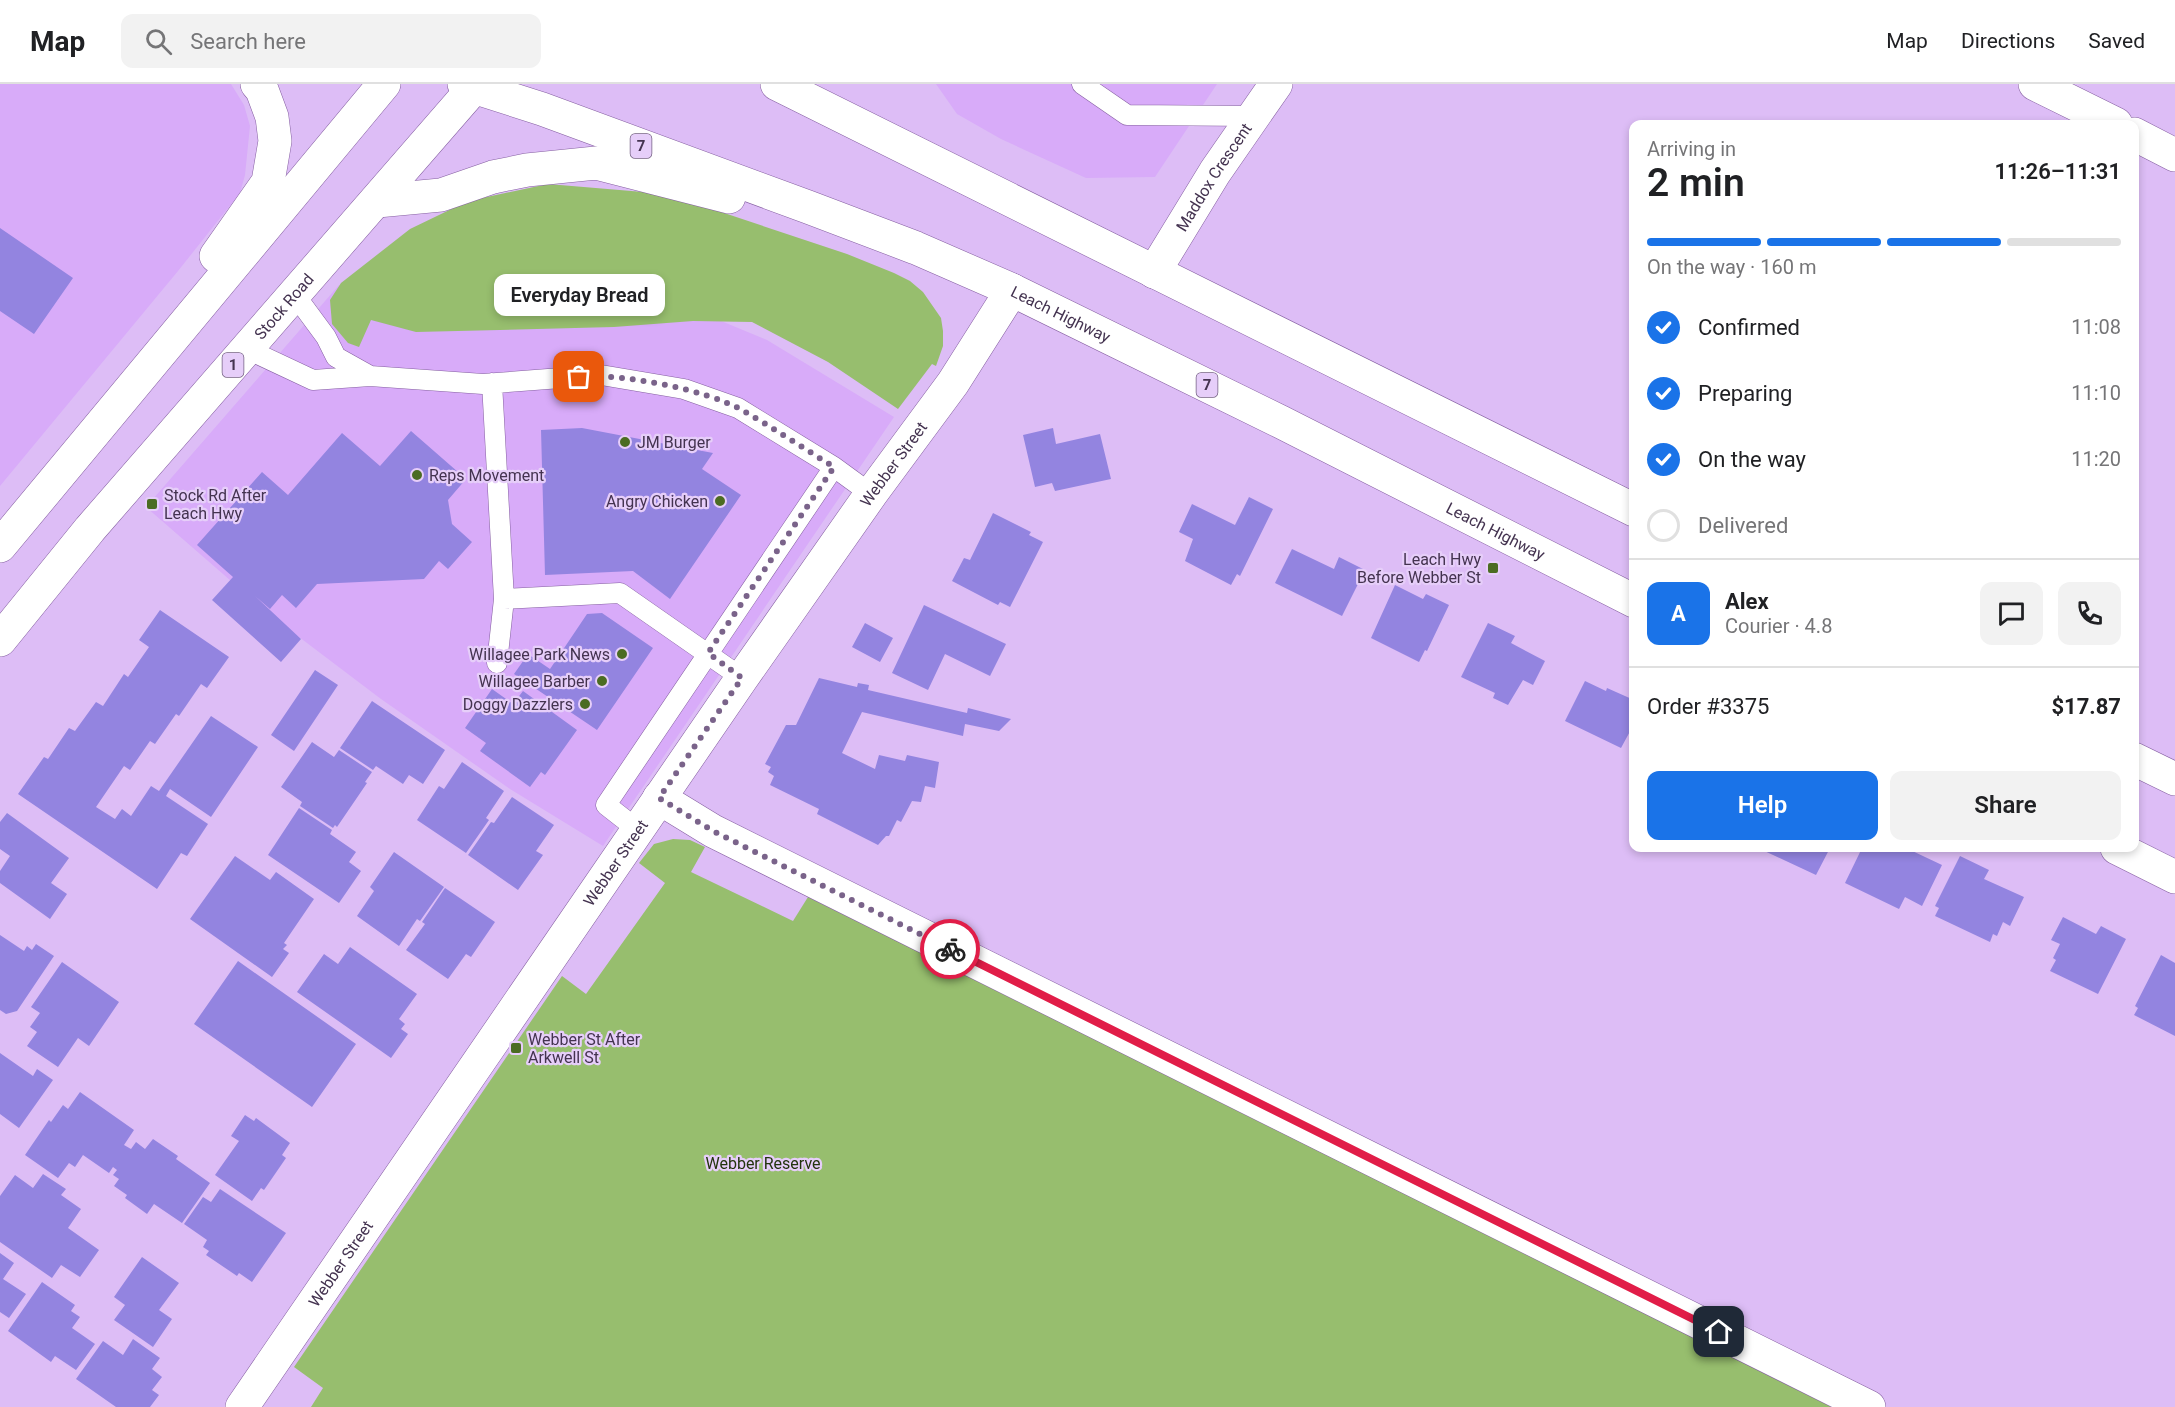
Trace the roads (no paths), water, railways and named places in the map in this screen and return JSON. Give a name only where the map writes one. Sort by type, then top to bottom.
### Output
[{"type":"main road","points":[[184,326],[212,261],[268,182],[275,141],[272,117],[262,90],[257,84]]},
{"type":"main road","points":[[0,546],[384,84]]},
{"type":"main road","points":[[777,84],[1629,508]]},
{"type":"main road","name":"Maddox Crescent","points":[[1154,272],[1215,172],[1276,84]]},
{"type":"main road","name":"Stock Road","points":[[0,640],[90,529],[377,201],[472,85]]},
{"type":"main road","name":"Leach Highway","points":[[472,85],[808,207],[916,248],[1012,290],[1281,422],[1629,598]]},
{"type":"main road","points":[[2049,87],[2109,120]]},
{"type":"main road","points":[[2139,137],[2175,155]]},
{"type":"main road","points":[[377,201],[441,195],[493,177],[527,170],[596,163],[720,196],[808,207]]},
{"type":"main road","name":"Webber Street","points":[[242,1407],[742,678],[871,494],[953,383],[1012,290]]},
{"type":"main road","points":[[2139,761],[2175,779]]},
{"type":"main road","points":[[659,798],[734,842],[1869,1407]]},
{"type":"main road","points":[[2125,852],[2175,877]]},
{"type":"lane","points":[[1082,84],[1127,115],[1254,116]]},
{"type":"lane","points":[[295,295],[326,337],[336,357],[370,376]]},
{"type":"lane","points":[[247,349],[313,380],[370,376],[492,383],[600,375],[684,388],[738,408],[834,467],[871,494]]},
{"type":"lane","points":[[492,383],[504,599],[497,663]]},
{"type":"lane","points":[[638,830],[606,805],[834,467]]},
{"type":"lane","points":[[504,599],[620,593],[742,678]]},
{"type":"place","name":"Everyday Bread","points":[[579,377]]},
{"type":"place","name":"JM Burger","points":[[625,442]]},
{"type":"place","name":"Reps Movement","points":[[417,475]]},
{"type":"place","name":"Angry Chicken","points":[[720,501]]},
{"type":"place","name":"Stock Rd After Leach Hwy","points":[[152,504]]},
{"type":"place","name":"Leach Hwy Before Webber St","points":[[1493,568]]},
{"type":"place","name":"Willagee Park News","points":[[622,654]]},
{"type":"place","name":"Willagee Barber","points":[[602,681]]},
{"type":"place","name":"Doggy Dazzlers","points":[[585,704]]},
{"type":"place","name":"Webber St After Arkwell St","points":[[516,1048]]},
{"type":"park label","name":"Webber Reserve","points":[[763,1163]]}]
